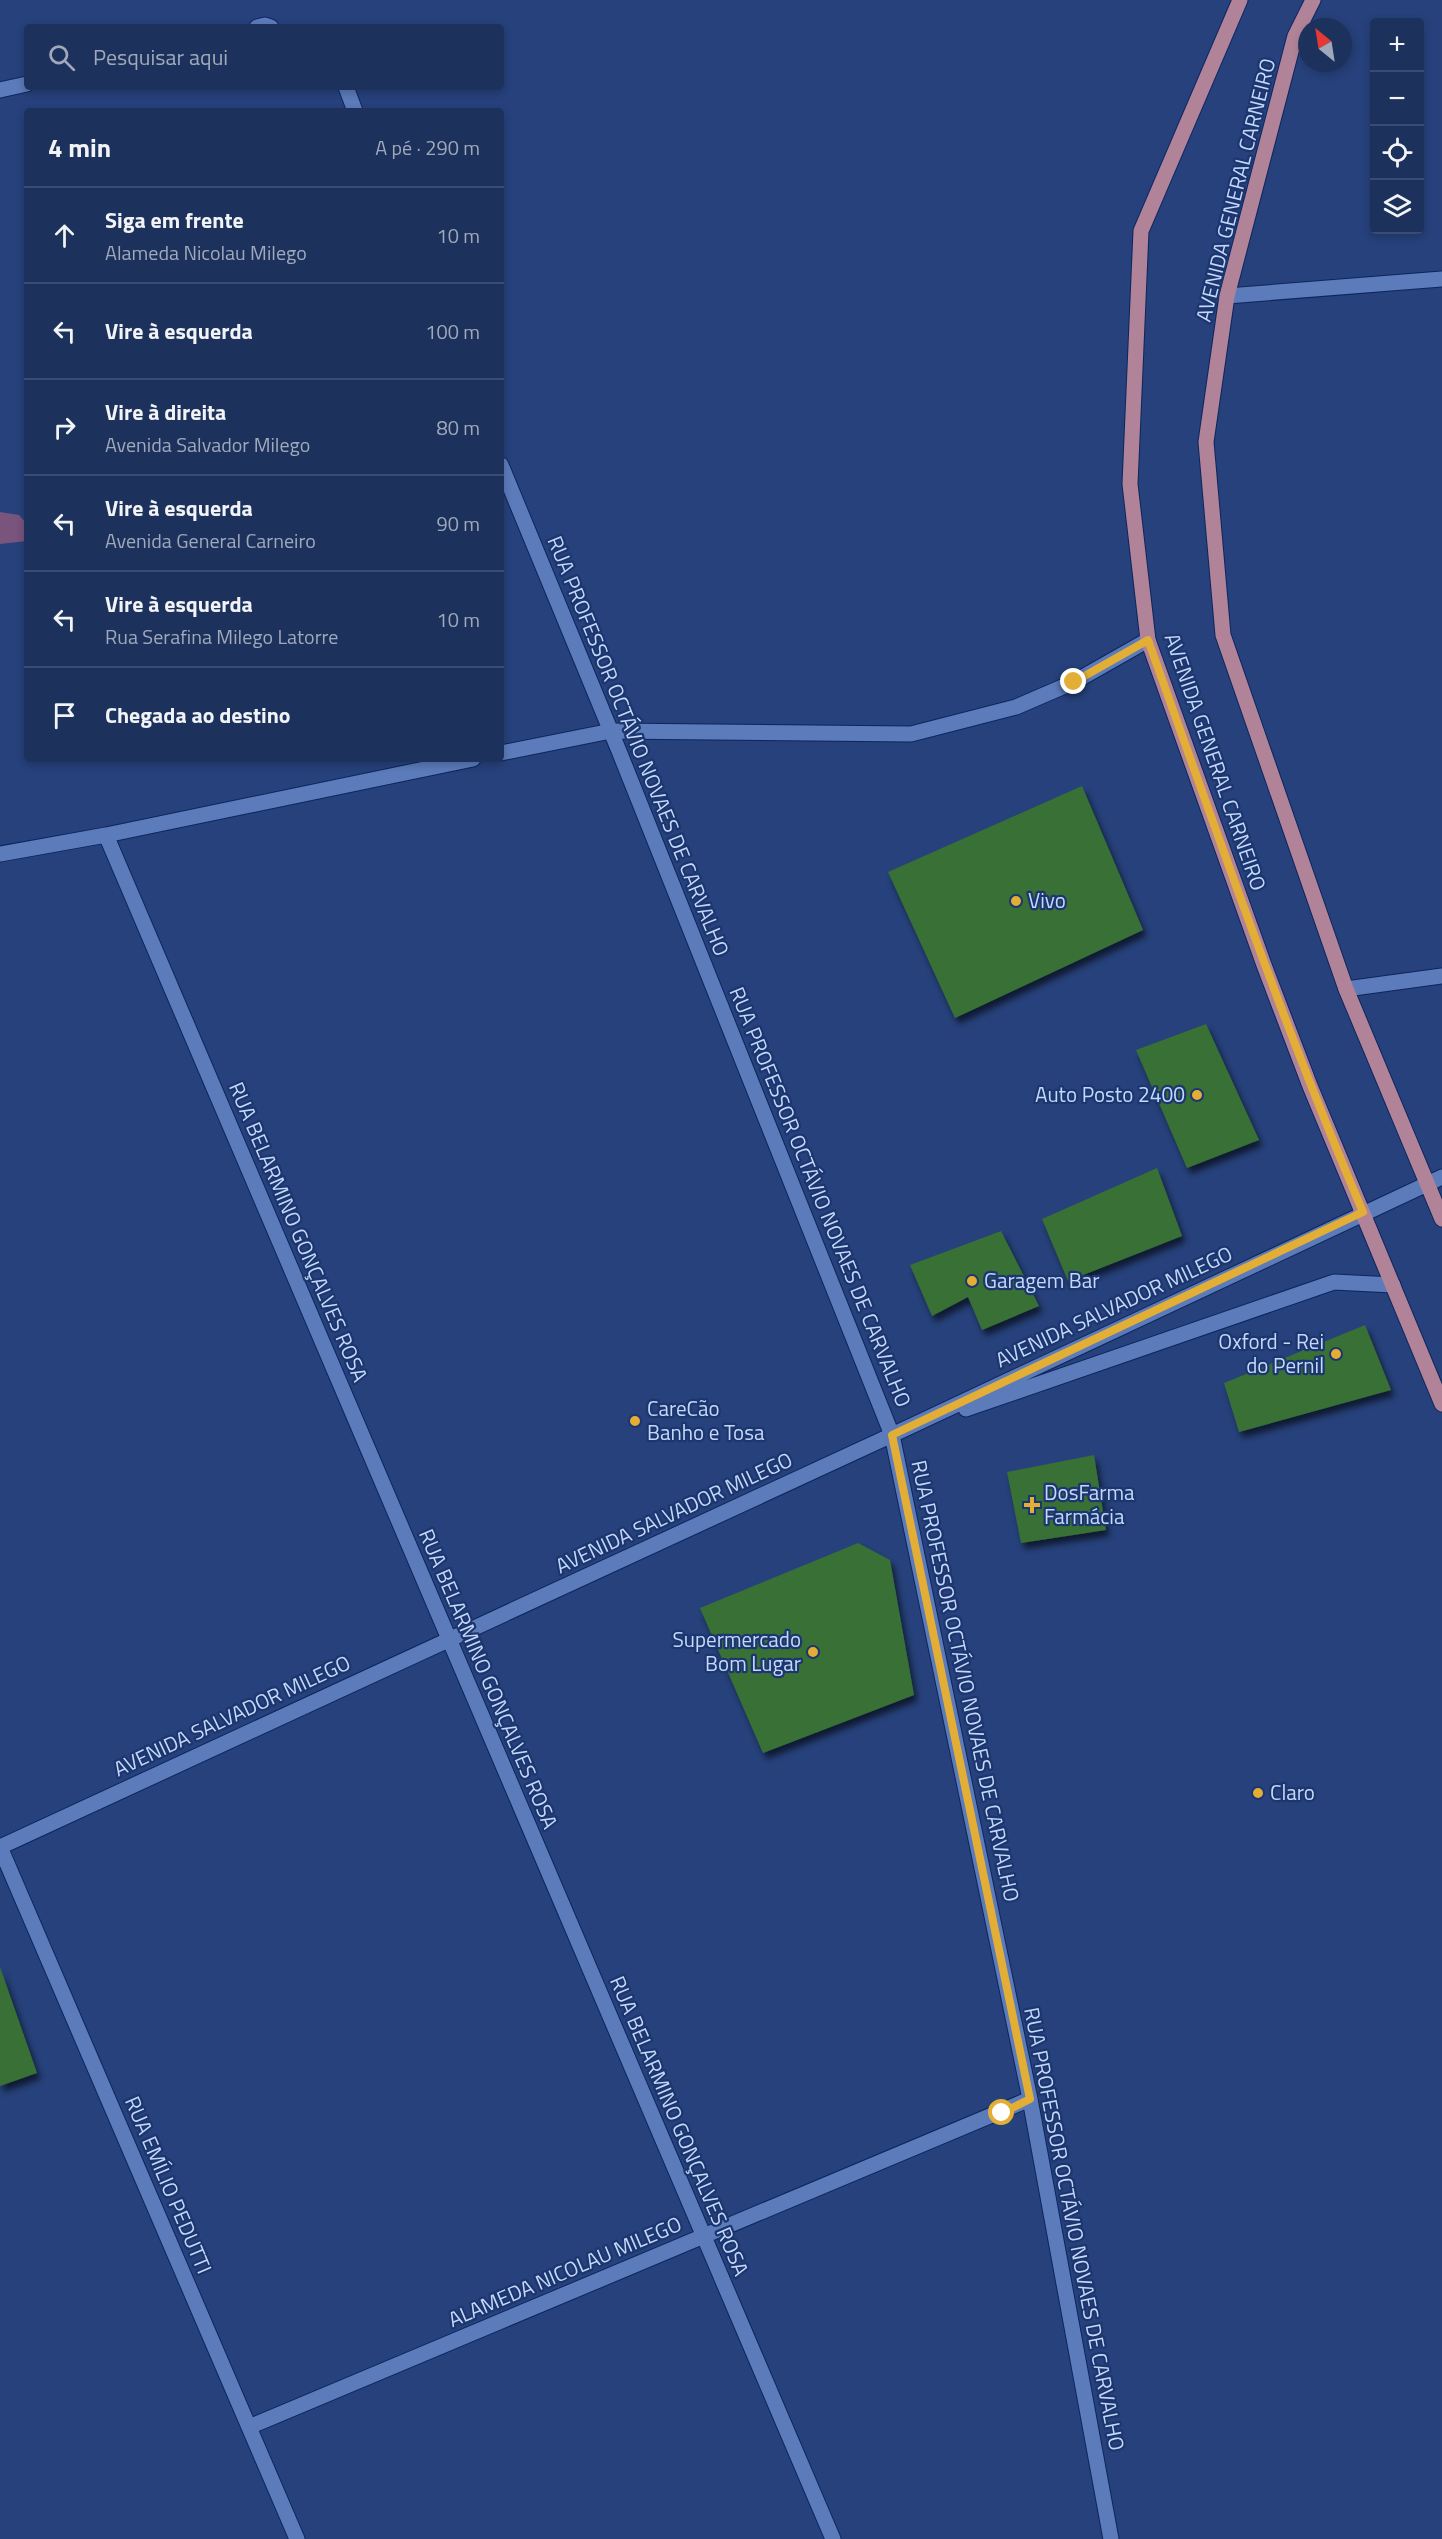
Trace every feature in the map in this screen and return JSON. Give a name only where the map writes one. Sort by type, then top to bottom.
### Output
[{"type":"main road","name":"AVENIDA GENERAL CARNEIRO","points":[[1240,0],[1141,231],[1130,484],[1148,640],[1310,1086],[1442,1404]]},
{"type":"main road","name":"AVENIDA GENERAL CARNEIRO","points":[[1313,0],[1295,36],[1227,296],[1206,442],[1223,635],[1346,989],[1442,1219]]},
{"type":"street","points":[[0,90],[24,85]]},
{"type":"street","points":[[346,90],[354,108]]},
{"type":"street","points":[[1227,296],[1442,279]]},
{"type":"street","name":"RUA PROFESSOR OCTÁVIO NOVAES DE CARVALHO","points":[[504,472],[610,730],[892,1435],[1030,2099],[1111,2539]]},
{"type":"street","points":[[504,752],[610,730],[911,734],[1016,706],[1074,682],[1148,640]]},
{"type":"street","points":[[0,854],[106,835],[459,762]]},
{"type":"street","name":"RUA BELARMINO GONÇALVES ROSA","points":[[106,835],[833,2539]]},
{"type":"street","points":[[1346,989],[1442,976]]},
{"type":"street","name":"AVENIDA SALVADOR MILEGO","points":[[0,1847],[892,1435],[1363,1212],[1442,1177]]},
{"type":"street","points":[[892,1435],[1334,1282],[1393,1285]]},
{"type":"street","name":"RUA EMÍLIO PEDUTTI","points":[[0,1847],[297,2539]]},
{"type":"street","name":"ALAMEDA NICOLAU MILEGO","points":[[249,2427],[1030,2099]]},
{"type":"shaded area","points":[[0,512],[19,515],[24,521],[24,541],[0,544]]},
{"type":"building","name":"Vivo","points":[[1082,786],[1143,930],[955,1018],[888,872]]},
{"type":"building","name":"Auto Posto 2400","points":[[1206,1024],[1259,1140],[1187,1168],[1136,1050]]},
{"type":"building","name":"Auto Posto 2400","points":[[1157,1168],[1182,1236],[1068,1281],[1042,1219]]},
{"type":"building","name":"Garagem Bar","points":[[1001,1231],[1039,1306],[982,1330],[968,1297],[932,1316],[910,1265]]},
{"type":"building","name":"Oxford - Rei do Pernil","points":[[1365,1325],[1391,1390],[1239,1432],[1224,1383]]},
{"type":"building","points":[[1094,1455],[1106,1530],[1021,1543],[1007,1472]]},
{"type":"building","name":"Supermercado Bom Lugar","points":[[858,1543],[890,1560],[914,1695],[763,1753],[700,1608]]},
{"type":"building","points":[[0,1967],[37,2073],[0,2086]]},
{"type":"place","name":"Vivo","points":[[1016,901]]},
{"type":"place","name":"Auto Posto 2400","points":[[1197,1095]]},
{"type":"place","name":"Garagem Bar","points":[[972,1281]]},
{"type":"place","name":"Oxford - Rei do Pernil","points":[[1336,1354]]},
{"type":"place","name":"CareCão Banho e Tosa","points":[[635,1421]]},
{"type":"place","name":"DosFarma Farmácia","points":[[1032,1505]]},
{"type":"place","name":"Supermercado Bom Lugar","points":[[813,1652]]},
{"type":"place","name":"Claro","points":[[1258,1793]]},
{"type":"route","points":[[1002,2113],[1030,2099],[892,1435],[1363,1212],[1310,1086],[1264,965],[1148,640],[1074,682]]}]
